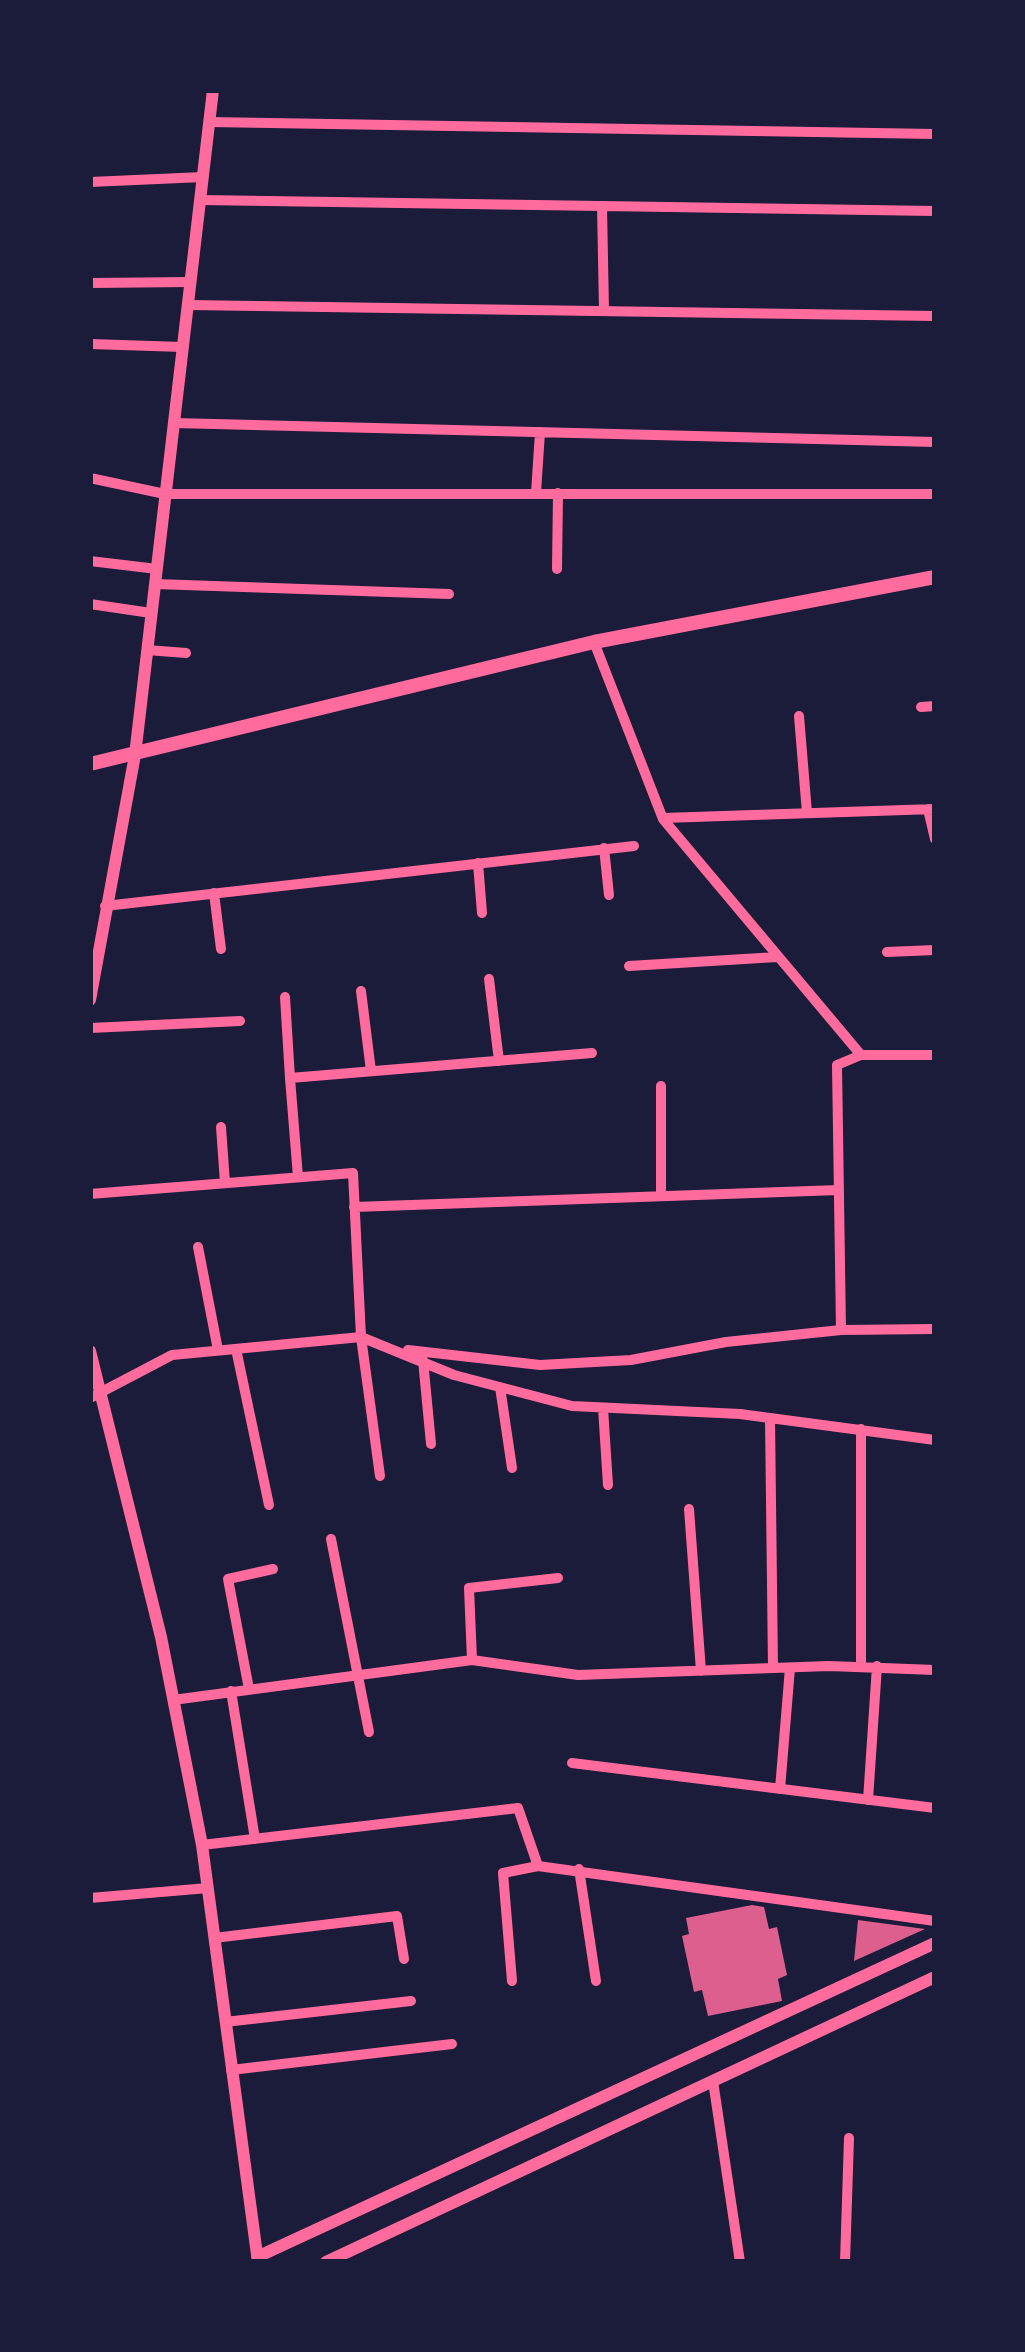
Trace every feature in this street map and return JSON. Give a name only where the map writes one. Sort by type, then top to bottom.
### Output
[{"type":"main road","points":[[90,764],[594,642],[935,577]]},
{"type":"street","points":[[90,1000],[135,755],[213,90]]},
{"type":"street","points":[[209,122],[935,134]]},
{"type":"street","points":[[90,182],[203,177]]},
{"type":"street","points":[[200,200],[935,211]]},
{"type":"street","points":[[602,206],[604,311]]},
{"type":"street","points":[[90,284],[190,282]]},
{"type":"street","points":[[188,305],[935,316]]},
{"type":"street","points":[[90,344],[183,347]]},
{"type":"street","points":[[174,423],[935,442]]},
{"type":"street","points":[[536,494],[540,432]]},
{"type":"street","points":[[90,478],[165,494],[935,494]]},
{"type":"street","points":[[557,569],[558,494]]},
{"type":"street","points":[[90,561],[156,576],[448,594]]},
{"type":"street","points":[[90,604],[151,613]]},
{"type":"street","points":[[594,642],[663,818],[861,1055]]},
{"type":"street","points":[[147,650],[187,653]]},
{"type":"street","points":[[921,707],[935,706]]},
{"type":"street","points":[[799,716],[807,813]]},
{"type":"street","points":[[663,818],[931,809],[935,839]]},
{"type":"street","points":[[105,906],[634,846]]},
{"type":"street","points":[[604,848],[609,895]]},
{"type":"street","points":[[478,863],[482,913]]},
{"type":"street","points":[[214,893],[221,949]]},
{"type":"street","points":[[887,952],[935,950]]},
{"type":"street","points":[[629,966],[778,958]]},
{"type":"street","points":[[489,980],[499,1061]]},
{"type":"street","points":[[361,991],[371,1071]]},
{"type":"street","points":[[285,997],[298,1177]]},
{"type":"street","points":[[90,1028],[240,1021]]},
{"type":"street","points":[[290,1078],[592,1053]]},
{"type":"street","points":[[841,1330],[837,1065],[861,1055],[935,1055]]},
{"type":"street","points":[[661,1086],[661,1196]]},
{"type":"street","points":[[221,1126],[225,1184]]},
{"type":"street","points":[[90,1194],[353,1173],[361,1336],[380,1476]]},
{"type":"street","points":[[354,1208],[839,1190]]},
{"type":"street","points":[[198,1247],[218,1350]]},
{"type":"street","points":[[423,1356],[540,1365],[631,1360],[726,1342],[841,1330],[935,1329]]},
{"type":"street","points":[[94,1397],[172,1355],[361,1336],[500,1387],[572,1406],[770,1418],[935,1440]]},
{"type":"street","points":[[236,1348],[269,1505]]},
{"type":"street","points":[[90,1351],[94,1397],[173,1700],[202,1846],[257,2260],[935,1943]]},
{"type":"street","points":[[423,1356],[431,1444]]},
{"type":"street","points":[[500,1387],[512,1468]]},
{"type":"street","points":[[603,1408],[608,1485]]},
{"type":"street","points":[[770,1418],[773,1668]]},
{"type":"street","points":[[860,1666],[861,1430]]},
{"type":"street","points":[[689,1509],[701,1671]]},
{"type":"street","points":[[331,1539],[369,1732]]},
{"type":"street","points":[[249,1689],[228,1580],[273,1569]]},
{"type":"street","points":[[472,1660],[469,1588],[558,1578]]},
{"type":"street","points":[[173,1700],[472,1660],[578,1675],[860,1666],[935,1670]]},
{"type":"street","points":[[868,1800],[877,1666]]},
{"type":"street","points":[[780,1789],[790,1668]]},
{"type":"street","points":[[232,1691],[254,1839]]},
{"type":"street","points":[[572,1763],[935,1808]]},
{"type":"street","points":[[202,1846],[518,1808],[538,1866]]},
{"type":"street","points":[[512,1981],[503,1873],[538,1866],[935,1921]]},
{"type":"street","points":[[579,1869],[596,1981]]},
{"type":"street","points":[[90,1898],[208,1888]]},
{"type":"street","points":[[214,1938],[397,1916],[404,1959]]},
{"type":"street","points":[[326,2262],[935,1977]]},
{"type":"street","points":[[809,2000],[826,2028]]},
{"type":"street","points":[[225,2022],[411,2001]]},
{"type":"street","points":[[231,2070],[452,2044]]},
{"type":"street","points":[[713,2081],[740,2262]]},
{"type":"street","points":[[844,2262],[849,2138]]},
{"type":"building","points":[[752,1905],[764,1907],[769,1929],[777,1927],[787,1975],[778,1979],[782,2001],[708,2016],[702,1990],[694,1992],[682,1936],[689,1934],[686,1918]]},
{"type":"building","points":[[858,1920],[925,1929],[854,1961]]}]
